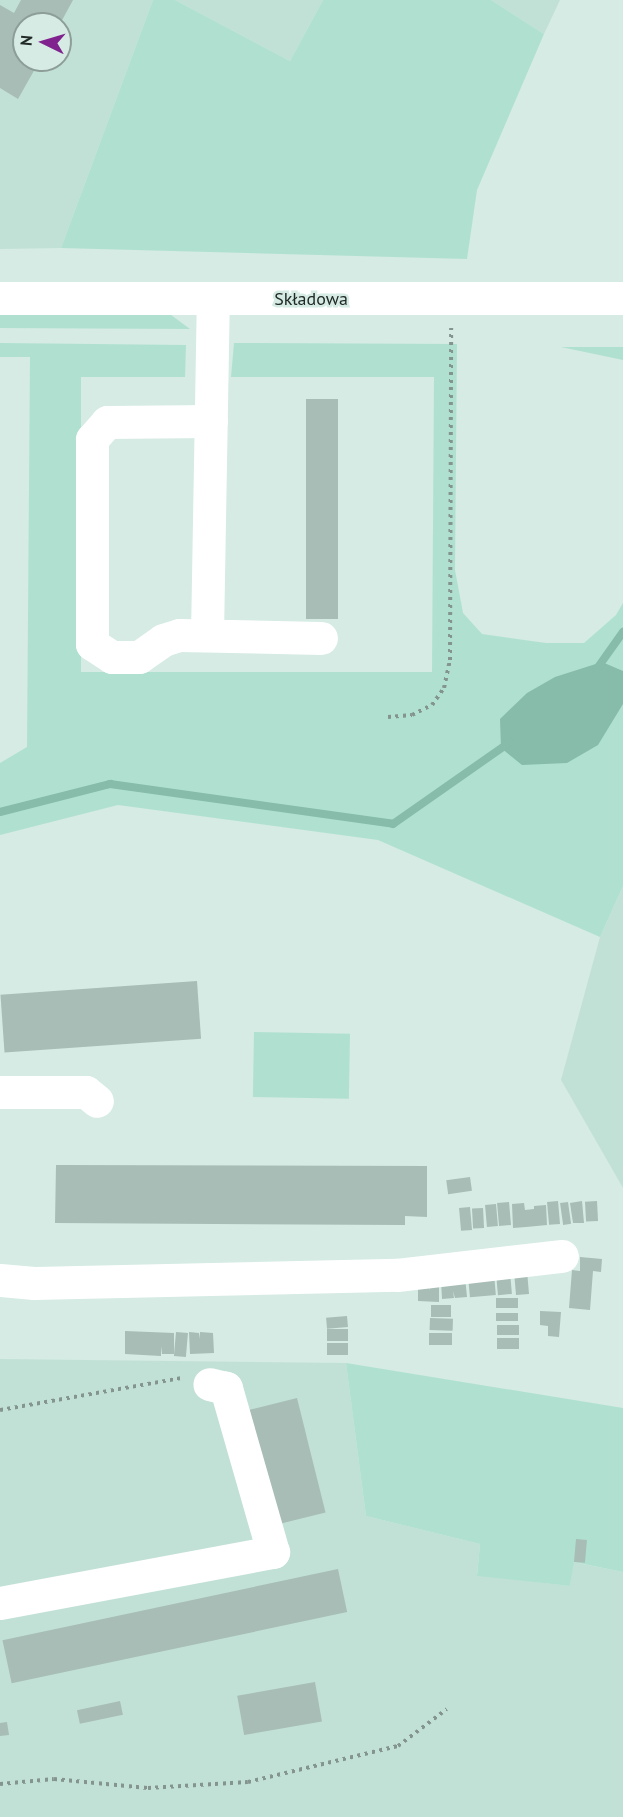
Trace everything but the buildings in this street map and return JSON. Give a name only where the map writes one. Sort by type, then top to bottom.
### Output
[{"type":"street","name":"Składowa","points":[[0,298],[623,298]]},
{"type":"street","points":[[207,635],[213,299]]},
{"type":"street","points":[[211,421],[107,422],[92,439],[92,644],[112,657],[139,657],[163,640],[179,635],[321,638]]},
{"type":"street","points":[[0,1092],[86,1092],[97,1101]]},
{"type":"street","points":[[0,1280],[34,1283],[397,1275],[562,1256]]},
{"type":"street","points":[[0,1603],[273,1552],[226,1388],[209,1384]]},
{"type":"path","points":[[388,717],[412,715],[432,705],[444,688],[450,660],[451,298]]},
{"type":"path","points":[[0,1410],[182,1378],[209,1384]]},
{"type":"path","points":[[0,1784],[54,1779],[148,1788],[248,1782],[398,1746],[447,1709]]},
{"type":"shaded area","points":[[0,0],[153,0],[61,248],[0,249]]},
{"type":"shaded area","points":[[153,0],[175,0],[290,61],[323,0],[491,0],[544,34],[477,190],[467,259],[61,248]]},
{"type":"shaded area","points":[[175,0],[323,0],[290,61]]},
{"type":"shaded area","points":[[491,0],[560,0],[544,34]]},
{"type":"shaded area","points":[[0,312],[167,312],[190,329],[0,328]]},
{"type":"shaded area","points":[[0,343],[186,345],[185,377],[81,377],[81,672],[432,672],[434,377],[231,377],[234,343],[457,344],[455,570],[463,613],[482,634],[546,643],[584,643],[616,615],[623,603],[623,886],[600,937],[378,840],[118,805],[0,835],[0,763],[27,747],[30,357],[0,357]]},
{"type":"shaded area","points":[[561,347],[623,347],[623,360]]},
{"type":"shaded area","points":[[602,662],[623,671],[623,704],[598,745],[567,763],[522,765],[501,748],[500,719],[527,693],[555,677]]},
{"type":"shaded area","points":[[623,886],[623,1188],[561,1080],[600,937]]},
{"type":"shaded area","points":[[254,1032],[350,1034],[349,1099],[253,1097]]},
{"type":"shaded area","points":[[0,1359],[346,1363],[366,1516],[480,1544],[477,1575],[570,1586],[573,1562],[623,1572],[623,1817],[0,1817]]},
{"type":"shaded area","points":[[346,1363],[623,1408],[623,1572],[574,1562],[570,1586],[477,1576],[480,1544],[366,1516]]},
{"type":"waterway","points":[[596,670],[623,632]]},
{"type":"waterway","points":[[0,812],[110,784],[393,824],[510,742]]}]
